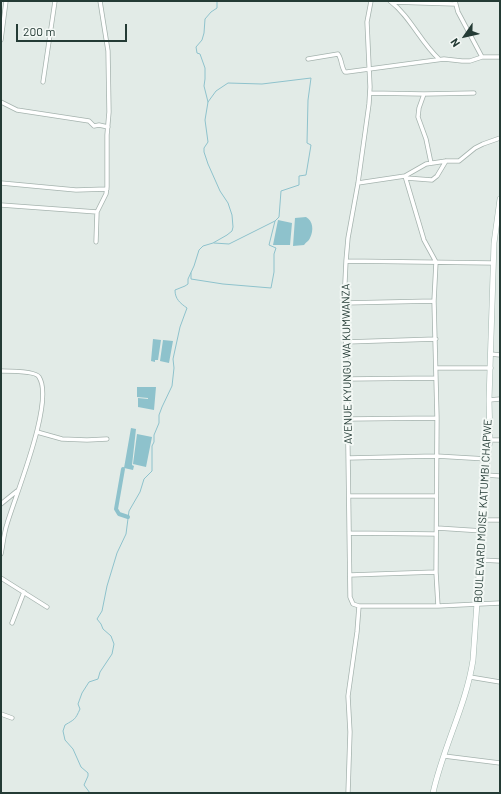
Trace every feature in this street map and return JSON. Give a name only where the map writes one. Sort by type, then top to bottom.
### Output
[{"type":"street","points":[[1,40],[6,1]]},
{"type":"street","points":[[43,82],[55,1]]},
{"type":"street","points":[[96,242],[97,212],[106,194],[108,173],[108,52],[100,1]]},
{"type":"street","name":"AVENUE KYUNGU WA KUMWANZA","points":[[359,606],[352,602],[349,589],[348,419],[344,303],[348,238],[358,183],[370,92],[367,22],[371,1]]},
{"type":"street","points":[[391,2],[455,3],[465,26],[482,57]]},
{"type":"street","points":[[391,2],[431,52],[439,59]]},
{"type":"street","points":[[431,52],[433,61]]},
{"type":"street","points":[[308,59],[338,54],[342,69],[345,72],[439,59],[470,61],[482,57],[500,57]]},
{"type":"street","points":[[370,92],[424,94],[474,93]]},
{"type":"street","points":[[424,94],[419,108],[418,117],[426,139],[431,163]]},
{"type":"street","points":[[1,102],[18,110],[89,122],[94,126],[99,125],[108,127]]},
{"type":"street","points":[[405,177],[431,163],[459,161],[475,148],[500,138]]},
{"type":"street","points":[[358,183],[405,177],[432,180],[437,176],[446,161]]},
{"type":"street","points":[[405,177],[424,240],[436,262],[434,301],[437,418],[436,572],[438,606]]},
{"type":"street","points":[[1,183],[76,190],[107,189]]},
{"type":"street","name":"BOULEVARD MOISE KATUMBI CHAPWE","points":[[434,793],[444,756],[460,713],[474,660],[487,459],[490,440],[489,400],[493,263],[500,199]]},
{"type":"street","points":[[1,205],[97,212]]},
{"type":"street","points":[[494,243],[500,244]]},
{"type":"street","points":[[346,261],[493,263]]},
{"type":"street","points":[[344,303],[434,301]]},
{"type":"street","points":[[346,342],[436,339]]},
{"type":"street","points":[[491,354],[500,355]]},
{"type":"street","points":[[436,368],[491,368]]},
{"type":"street","points":[[1,371],[36,374],[40,378],[42,387],[42,404],[36,440],[6,525],[1,554]]},
{"type":"street","points":[[347,379],[436,378]]},
{"type":"street","points":[[489,400],[500,399]]},
{"type":"street","points":[[348,419],[437,418]]},
{"type":"street","points":[[37,432],[62,439],[107,439]]},
{"type":"street","points":[[490,440],[500,440]]},
{"type":"street","points":[[348,458],[436,456],[487,459]]},
{"type":"street","points":[[486,476],[500,476]]},
{"type":"street","points":[[1,504],[19,490]]},
{"type":"street","points":[[349,496],[436,496]]},
{"type":"street","points":[[484,520],[500,520]]},
{"type":"street","points":[[437,528],[483,531]]},
{"type":"street","points":[[349,533],[436,534]]},
{"type":"street","points":[[481,560],[500,561]]},
{"type":"street","points":[[350,575],[436,572]]},
{"type":"street","points":[[1,578],[47,606]]},
{"type":"street","points":[[12,623],[24,592]]},
{"type":"street","points":[[348,793],[350,732],[348,696],[359,606],[438,606],[500,603]]},
{"type":"street","points":[[470,677],[500,682]]},
{"type":"street","points":[[1,714],[12,718]]},
{"type":"street","points":[[444,756],[500,762]]},
{"type":"water","points":[[306,217],[312,226],[310,239],[304,245],[293,246],[295,218]]},
{"type":"water","points":[[278,220],[292,223],[290,245],[273,245]]},
{"type":"water","points":[[153,339],[161,340],[158,360],[155,360],[155,362],[151,361]]},
{"type":"water","points":[[163,340],[173,341],[169,363],[160,361]]},
{"type":"water","points":[[137,387],[156,387],[154,410],[138,407],[138,398],[148,398],[137,397]]},
{"type":"water","points":[[131,428],[136,429],[132,465],[134,466],[133,470],[124,468]]},
{"type":"water","points":[[137,434],[152,437],[146,467],[133,464]]},
{"type":"waterway","points":[[90,793],[84,785],[88,773],[81,767],[73,749],[65,740],[63,731],[65,725],[74,719],[78,713],[80,709],[78,704],[82,693],[89,682],[98,679],[100,672],[112,654],[114,644],[111,636],[103,629],[97,619],[102,611],[107,586],[117,553],[126,534],[129,511],[140,492],[144,479],[152,471],[152,446],[154,442],[154,435],[159,423],[159,415],[172,386],[174,368],[173,359],[180,327],[187,308],[178,300],[175,290],[188,284],[188,279],[199,250],[203,246],[213,243],[227,235],[232,231],[233,227],[232,215],[228,203],[220,191],[204,152],[204,148],[208,142],[205,120],[208,102],[204,86],[205,68],[200,54],[197,53],[196,47],[202,40],[205,19],[217,8],[217,1]]},
{"type":"waterway","points":[[191,273],[191,279],[223,284],[271,288],[274,272],[274,254],[276,248],[269,245],[275,221],[279,217],[281,191],[299,185],[299,176],[306,175],[311,145],[307,143],[308,100],[311,78],[262,84],[228,83],[216,91],[208,102]]},
{"type":"waterway","points":[[214,243],[229,244],[275,221]]},
{"type":"waterway","points":[[123,469],[116,509],[119,514],[128,517]]}]
